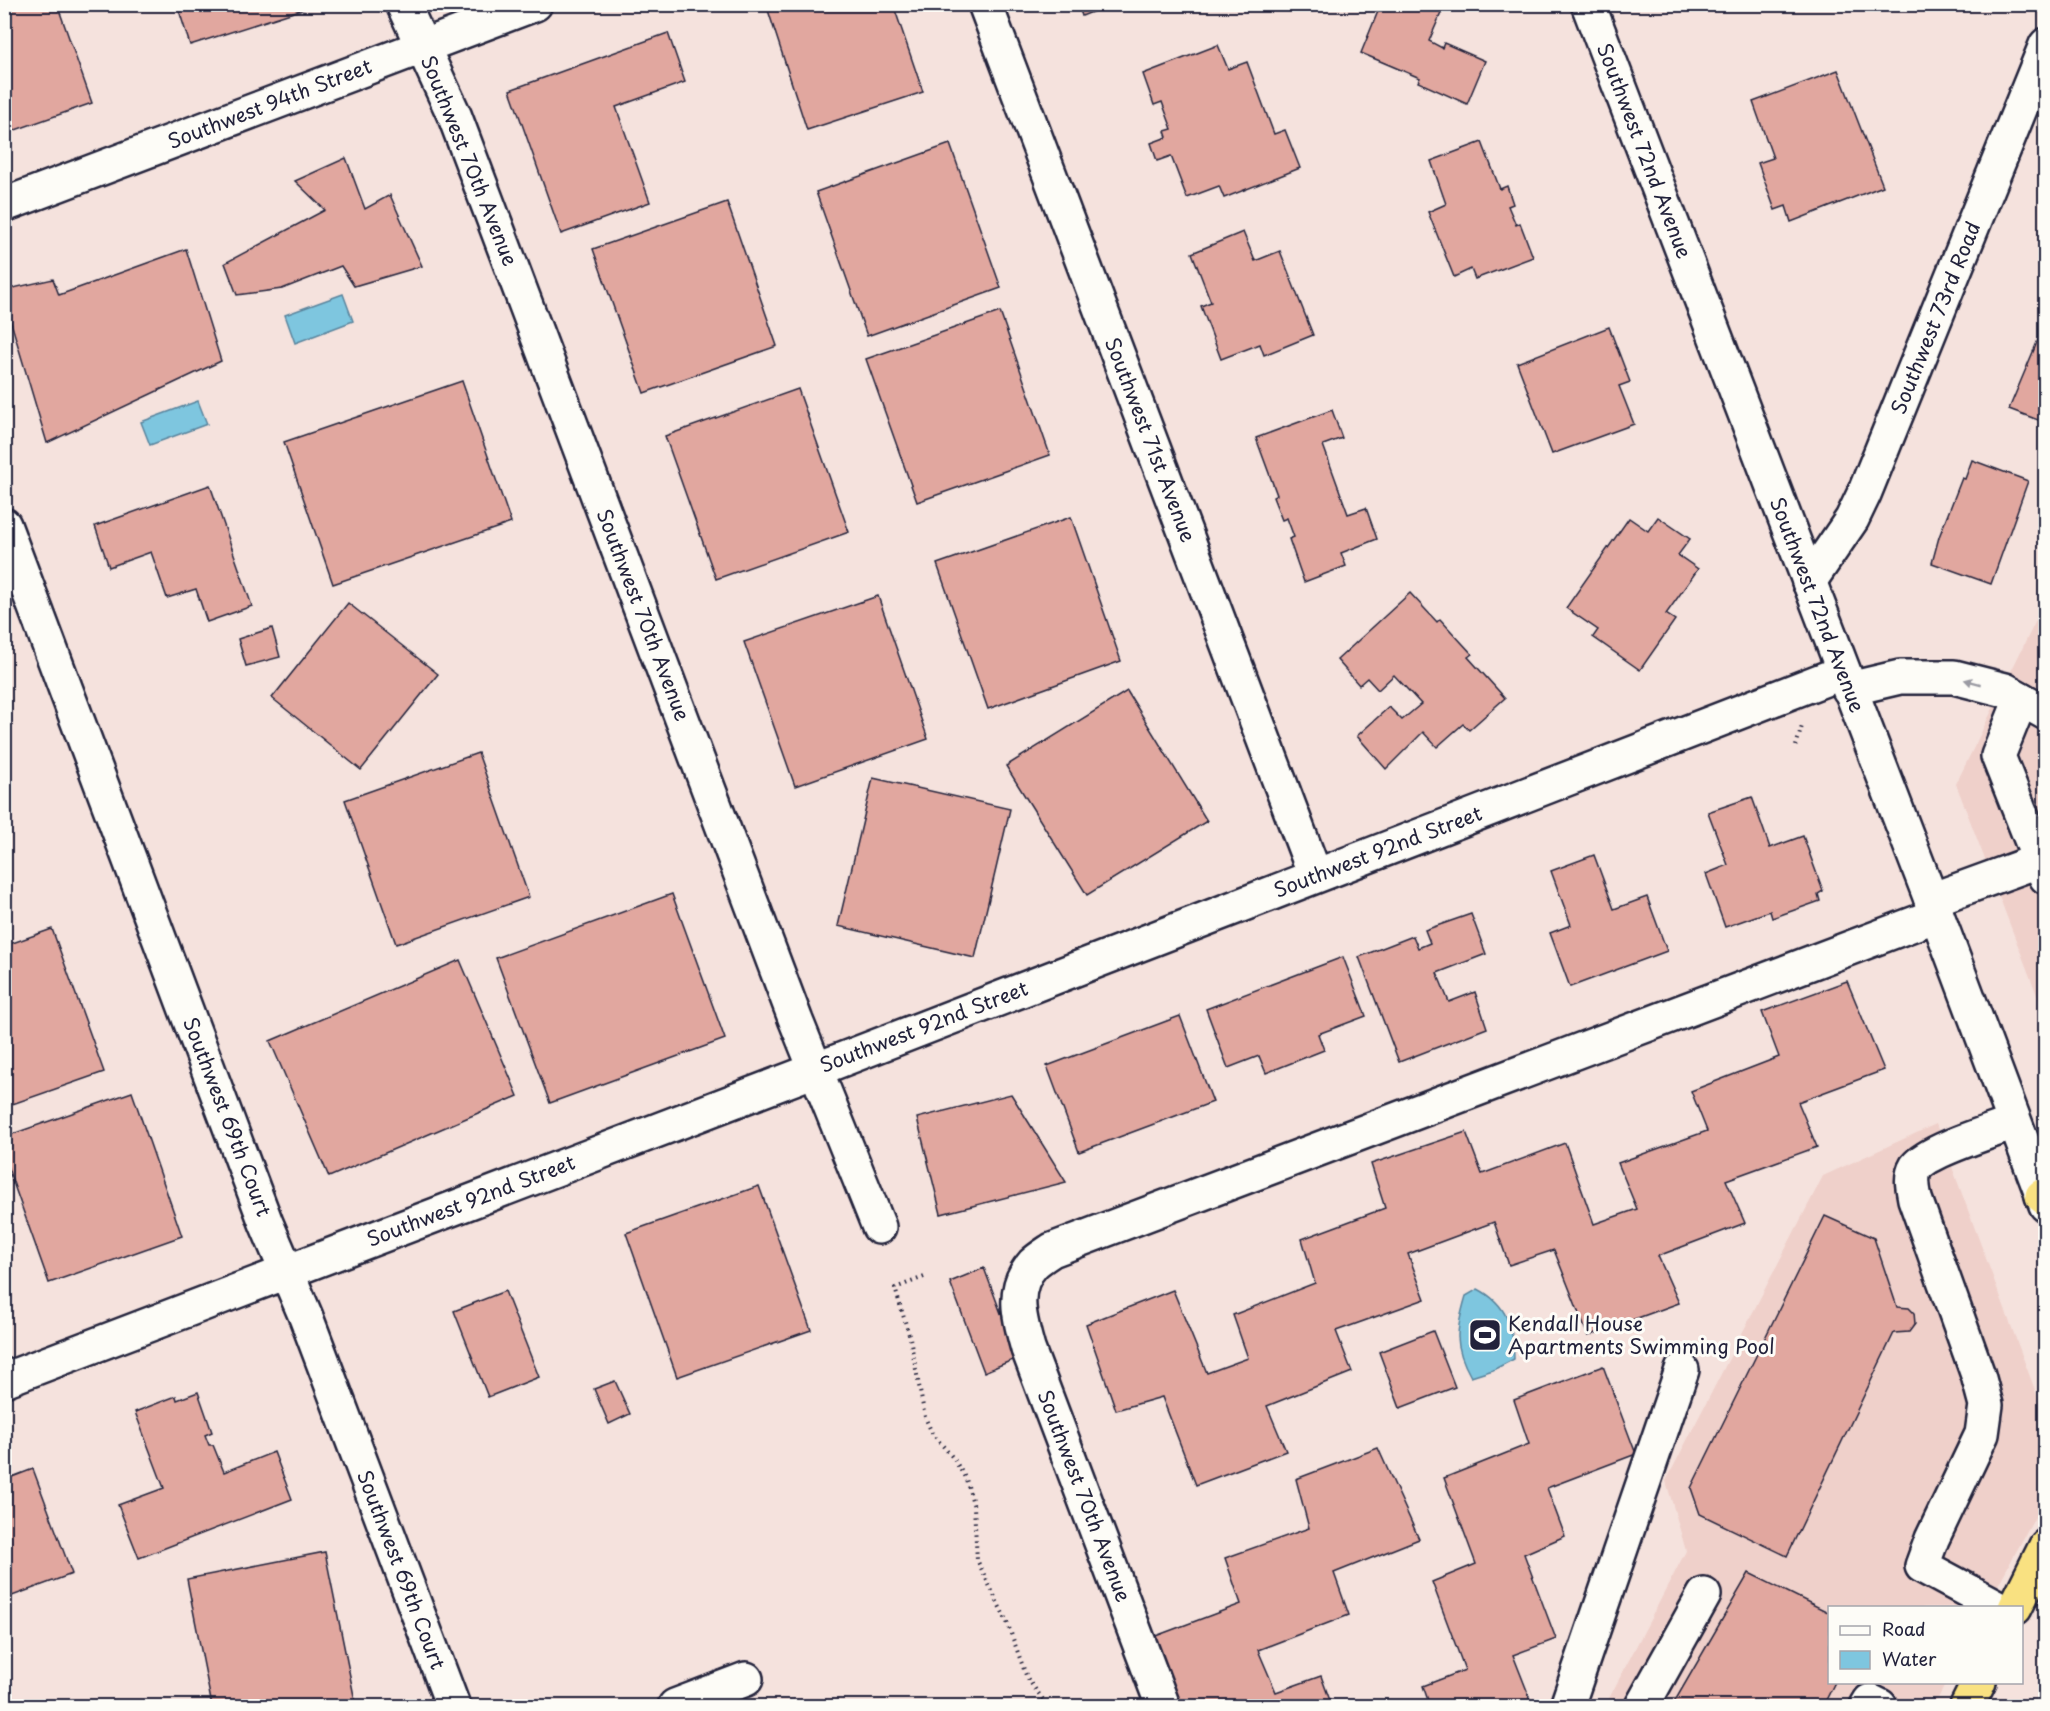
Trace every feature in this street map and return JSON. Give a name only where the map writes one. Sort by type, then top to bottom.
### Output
[{"type":"highway","points":[[2016,1606],[2046,1546]]},
{"type":"highway","points":[[1967,1707],[1978,1684]]},
{"type":"street","name":"Southwest 70th Avenue","points":[[403,4],[455,117],[815,1070],[879,1227]]},
{"type":"street","name":"Southwest 94th Street","points":[[4,205],[535,4]]},
{"type":"street","name":"Southwest 71st Avenue","points":[[985,4],[1315,875]]},
{"type":"street","name":"Southwest 72nd Avenue","points":[[1588,4],[2044,1200]]},
{"type":"street","name":"Southwest 73rd Road","points":[[1809,582],[1852,519],[1864,494],[2046,45]]},
{"type":"street","name":"Southwest 69th Court","points":[[4,525],[266,1222],[306,1317],[453,1707]]},
{"type":"street","name":"Southwest 92nd Street","points":[[4,1380],[815,1070],[1315,875],[1846,680],[1954,676],[2006,690],[2033,706]]},
{"type":"street","points":[[1934,908],[2042,869],[1998,756],[2033,706]]},
{"type":"street","name":"Southwest 70th Avenue","points":[[1163,1707],[1028,1349],[1021,1323],[1018,1298],[1021,1282],[1033,1264],[1052,1250],[1934,908]]},
{"type":"street","points":[[1996,1606],[1922,1566],[1932,1539],[1982,1434],[1986,1405],[1978,1375],[1915,1199],[1912,1181],[1916,1167],[1931,1155],[2014,1122]]},
{"type":"street","points":[[1567,1707],[1682,1370]]},
{"type":"street","points":[[1642,1707],[1704,1595]]},
{"type":"street","points":[[675,1707],[746,1679]]},
{"type":"street","points":[[1867,1707],[1870,1701],[1880,1707]]},
{"type":"path","points":[[1796,746],[1804,722]]},
{"type":"path","points":[[924,1277],[895,1288],[910,1338],[925,1417],[932,1433],[966,1479],[974,1507],[976,1560],[1007,1622],[1027,1678],[1048,1707]]},
{"type":"shaded area","points":[[2045,602],[2045,1016],[1956,784]]},
{"type":"shaded area","points":[[1936,1124],[2045,1417],[2046,1497],[1987,1606],[1828,1606],[1828,1684],[1945,1684],[1934,1706],[1605,1706],[1686,1551],[1666,1481],[1823,1176]]},
{"type":"water","points":[[343,294],[353,321],[295,343],[285,315]]},
{"type":"water","points":[[198,401],[207,424],[150,445],[141,422]]},
{"type":"water","name":"Kendall House Apartments Swimming Pool","points":[[1478,1289],[1496,1302],[1507,1318],[1514,1359],[1493,1370],[1471,1377],[1461,1356],[1458,1328],[1466,1296]]},
{"type":"building","points":[[4,4],[57,4],[92,103],[4,134]]},
{"type":"building","points":[[177,4],[316,4],[316,5],[190,45]]},
{"type":"building","points":[[766,4],[893,4],[923,92],[807,130]]},
{"type":"building","points":[[1078,4],[1112,4],[1082,16]]},
{"type":"building","points":[[1381,4],[1445,4],[1429,41],[1442,48],[1444,43],[1485,61],[1467,104],[1418,82],[1420,78],[1361,53]]},
{"type":"building","points":[[668,33],[685,82],[616,107],[650,202],[561,234],[510,90]]},
{"type":"building","points":[[1218,45],[1228,69],[1247,62],[1274,134],[1285,130],[1300,168],[1224,198],[1219,186],[1187,198],[1171,156],[1157,161],[1151,143],[1167,137],[1165,131],[1172,129],[1162,102],[1154,105],[1143,74]]},
{"type":"building","points":[[1838,70],[1883,186],[1791,222],[1786,206],[1775,210],[1758,163],[1773,158],[1753,102]]},
{"type":"building","points":[[1482,142],[1500,189],[1507,186],[1513,204],[1508,206],[1516,225],[1520,223],[1533,257],[1475,279],[1471,269],[1454,277],[1428,212],[1446,204],[1431,161]]},
{"type":"building","points":[[950,144],[1001,288],[867,336],[816,192]]},
{"type":"building","points":[[346,158],[365,209],[390,195],[422,266],[354,286],[341,266],[282,289],[237,295],[225,263],[325,210],[295,181]]},
{"type":"building","points":[[727,202],[777,346],[644,393],[593,249]]},
{"type":"building","points":[[1243,232],[1255,261],[1280,251],[1313,335],[1264,355],[1260,344],[1221,359],[1201,306],[1211,302],[1192,253]]},
{"type":"building","points":[[186,249],[221,361],[47,443],[4,299],[4,290],[53,279],[59,295]]},
{"type":"building","points":[[1000,312],[1050,455],[917,502],[866,359]]},
{"type":"building","points":[[2046,321],[2046,423],[2009,409]]},
{"type":"building","points":[[1609,327],[1630,382],[1619,386],[1634,424],[1552,454],[1517,363]]},
{"type":"building","points":[[462,381],[511,523],[333,584],[284,442]]},
{"type":"building","points":[[798,389],[849,532],[716,579],[665,436]]},
{"type":"building","points":[[1332,410],[1342,438],[1323,445],[1348,514],[1366,508],[1377,539],[1341,553],[1346,566],[1304,582],[1289,539],[1294,537],[1287,518],[1282,520],[1273,497],[1277,495],[1256,438]]},
{"type":"building","points":[[1972,460],[2028,481],[1991,584],[1932,563],[1939,537],[1962,478],[1965,479]]},
{"type":"building","points":[[210,485],[252,606],[207,622],[196,589],[167,598],[151,552],[109,567],[95,526]]},
{"type":"building","points":[[1071,517],[1121,661],[988,709],[937,564]]},
{"type":"building","points":[[1658,517],[1690,539],[1678,555],[1698,569],[1666,614],[1675,620],[1640,670],[1593,637],[1598,630],[1566,608],[1629,518],[1648,531]]},
{"type":"building","points":[[1410,593],[1437,622],[1440,619],[1472,654],[1468,657],[1505,698],[1469,730],[1463,724],[1437,747],[1423,732],[1386,769],[1357,736],[1389,707],[1402,720],[1421,704],[1394,675],[1378,690],[1367,678],[1359,685],[1337,660]]},
{"type":"building","points":[[878,596],[928,739],[795,786],[744,642]]},
{"type":"building","points":[[348,603],[438,674],[361,770],[272,698]]},
{"type":"building","points":[[272,628],[280,657],[246,666],[238,639]]},
{"type":"building","points":[[1127,691],[1207,821],[1087,895],[1006,766]]},
{"type":"building","points":[[478,753],[529,897],[396,944],[345,800]]},
{"type":"building","points":[[873,778],[1010,809],[975,958],[838,926]]},
{"type":"building","points":[[1752,797],[1770,848],[1803,836],[1823,891],[1818,894],[1820,901],[1772,918],[1770,911],[1725,927],[1706,874],[1728,865],[1708,812]]},
{"type":"building","points":[[1594,855],[1614,909],[1647,897],[1667,951],[1570,987],[1550,933],[1571,925],[1551,871]]},
{"type":"building","points":[[672,894],[725,1039],[550,1103],[496,958]]},
{"type":"building","points":[[1471,914],[1486,954],[1437,973],[1449,1002],[1475,992],[1487,1028],[1399,1062],[1359,957],[1413,936],[1418,948],[1430,943],[1425,930]]},
{"type":"building","points":[[52,929],[104,1072],[4,1107],[4,946]]},
{"type":"building","points":[[1343,957],[1366,1016],[1318,1034],[1324,1050],[1266,1073],[1259,1056],[1228,1068],[1206,1009]]},
{"type":"building","points":[[460,960],[518,1096],[329,1177],[270,1041]]},
{"type":"building","points":[[1847,981],[1884,1070],[1798,1102],[1817,1147],[1726,1180],[1745,1223],[1658,1256],[1679,1303],[1588,1336],[1554,1250],[1509,1265],[1494,1222],[1408,1254],[1425,1299],[1336,1331],[1352,1372],[1267,1406],[1286,1451],[1196,1485],[1162,1397],[1116,1410],[1086,1324],[1173,1290],[1207,1373],[1248,1358],[1233,1315],[1315,1283],[1302,1239],[1385,1208],[1371,1164],[1466,1132],[1482,1174],[1565,1143],[1594,1224],[1637,1209],[1618,1163],[1707,1131],[1691,1091],[1779,1057],[1762,1012]]},
{"type":"building","points":[[1180,1016],[1213,1102],[1079,1152],[1047,1066]]},
{"type":"building","points":[[132,1092],[182,1236],[49,1283],[4,1157],[4,1137]]},
{"type":"building","points":[[1011,1094],[1066,1182],[941,1214],[917,1118]]},
{"type":"building","points":[[759,1186],[811,1330],[677,1377],[626,1233]]},
{"type":"building","points":[[1825,1216],[1874,1238],[1897,1307],[1909,1308],[1914,1313],[1915,1324],[1909,1332],[1894,1333],[1787,1556],[1700,1514],[1691,1488]]},
{"type":"building","points":[[984,1268],[1011,1340],[1008,1341],[1015,1359],[984,1372],[950,1282]]},
{"type":"building","points":[[505,1291],[539,1377],[488,1397],[454,1311]]},
{"type":"building","points":[[1433,1331],[1455,1387],[1400,1408],[1379,1352]]},
{"type":"building","points":[[1603,1366],[1636,1454],[1547,1488],[1565,1536],[1524,1554],[1556,1639],[1513,1655],[1533,1706],[1430,1706],[1423,1686],[1465,1670],[1432,1582],[1476,1564],[1444,1478],[1529,1444],[1514,1400]]},
{"type":"building","points":[[615,1381],[630,1414],[609,1424],[594,1389]]},
{"type":"building","points":[[198,1392],[212,1432],[205,1435],[209,1445],[213,1445],[224,1472],[274,1452],[292,1499],[139,1558],[118,1505],[164,1488],[135,1412],[176,1396],[177,1400]]},
{"type":"building","points":[[1378,1448],[1419,1539],[1334,1573],[1349,1615],[1258,1650],[1276,1692],[1321,1676],[1332,1706],[1176,1706],[1153,1637],[1241,1604],[1225,1558],[1309,1528],[1296,1479]]},
{"type":"building","points":[[33,1469],[72,1574],[4,1599],[4,1480]]},
{"type":"building","points":[[325,1552],[355,1701],[327,1706],[212,1706],[187,1579]]},
{"type":"building","points":[[1749,1573],[1828,1612],[1828,1684],[1834,1684],[1823,1706],[1672,1706]]},
{"type":"place","name":"Kendall House Apartments Swimming Pool","points":[[1485,1335]]}]
